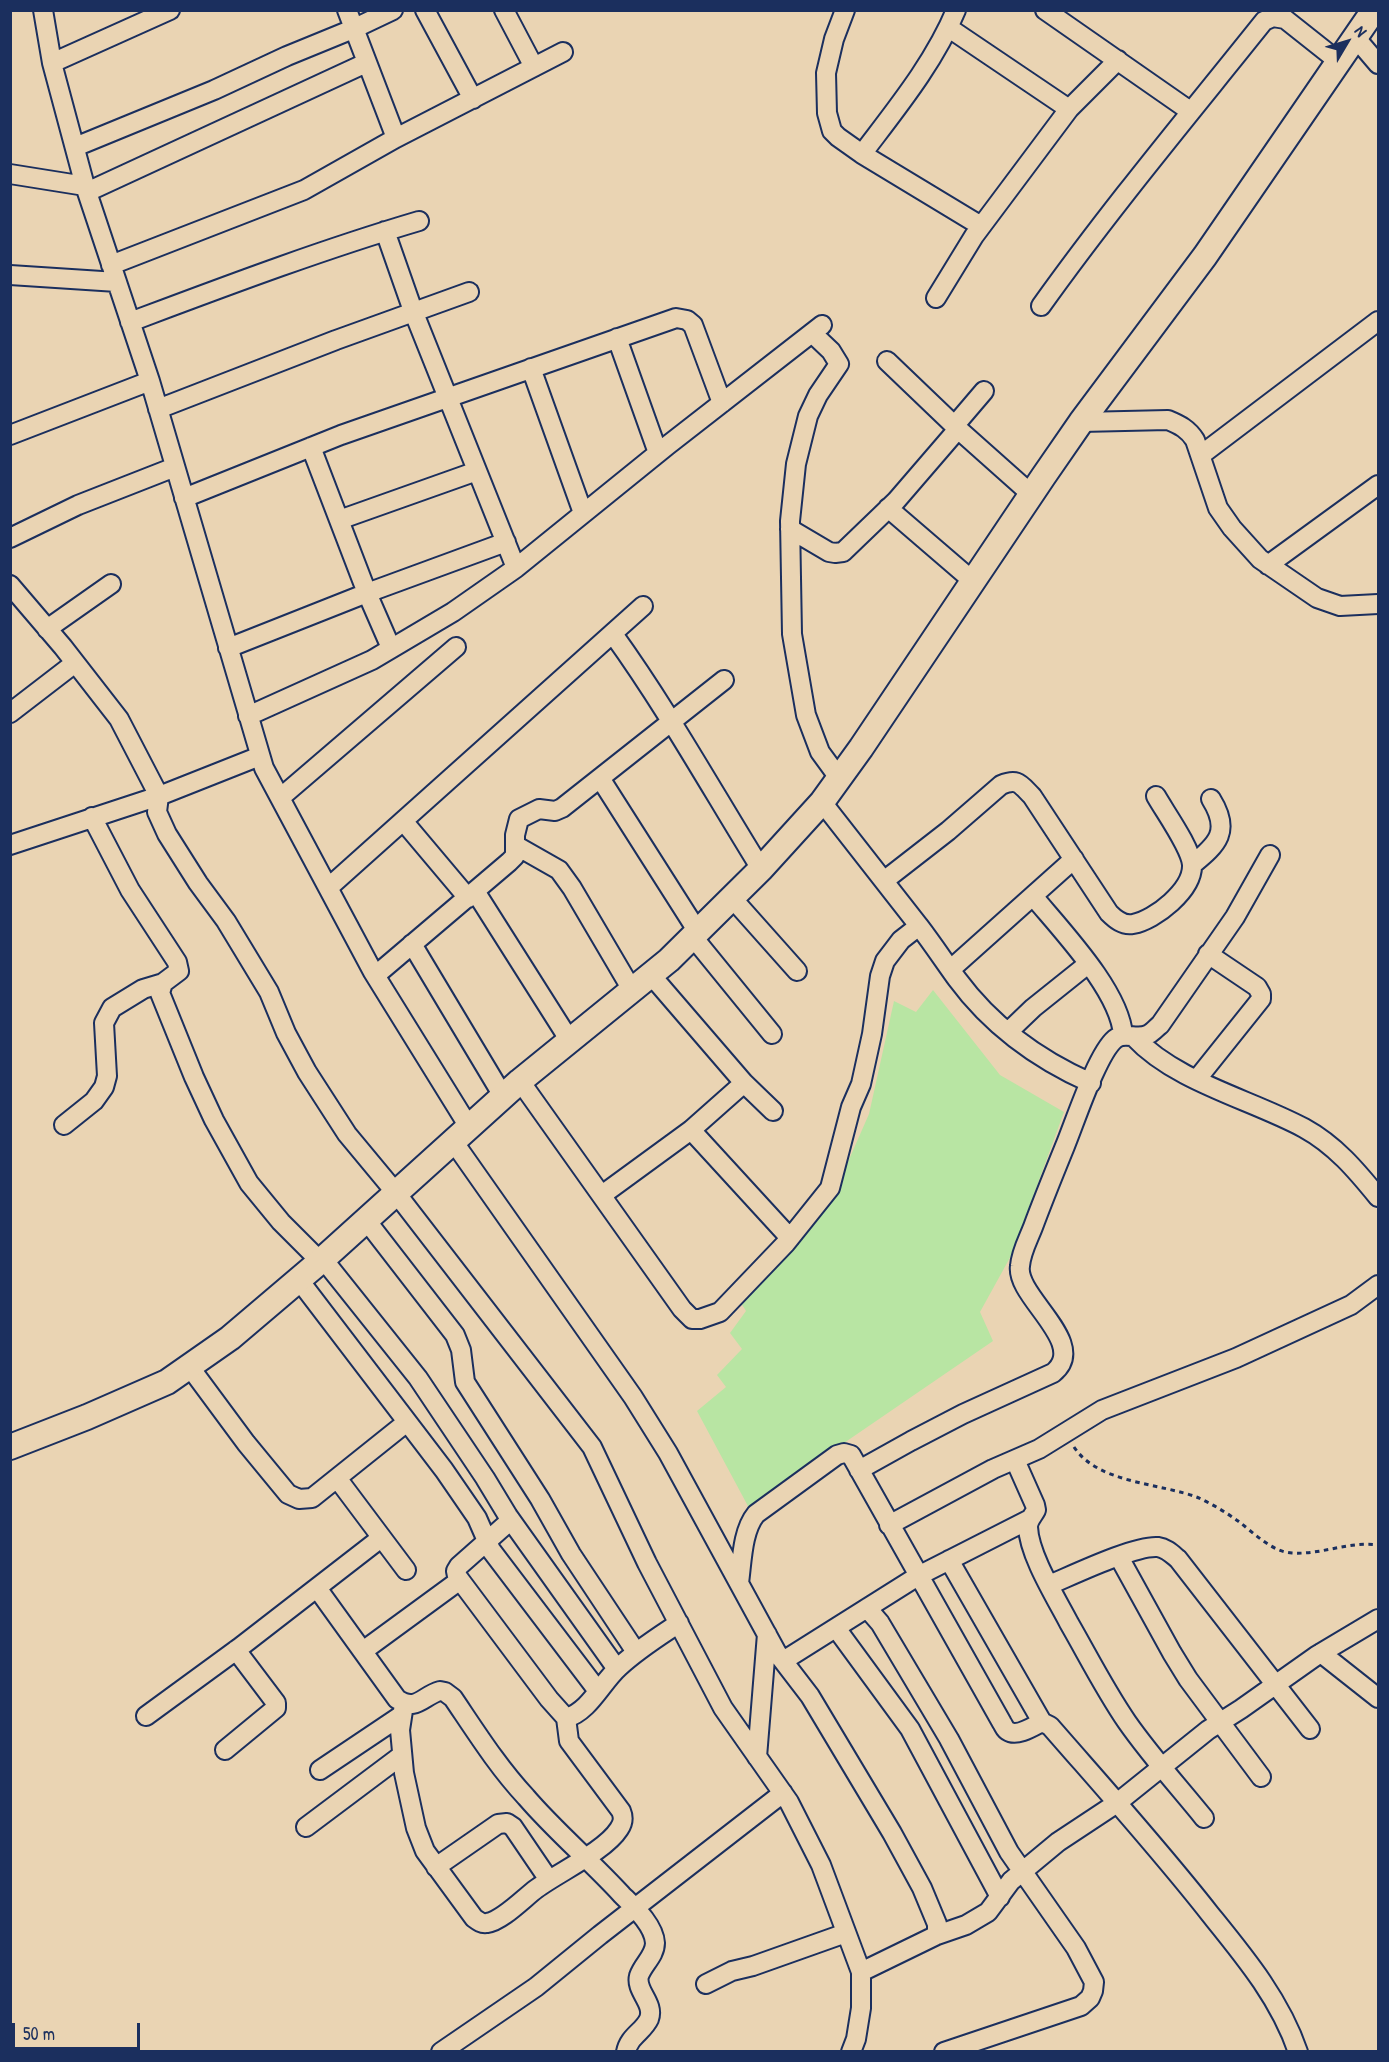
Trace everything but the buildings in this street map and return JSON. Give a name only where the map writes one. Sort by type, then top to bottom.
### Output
[{"type":"main road","points":[[10,1447],[87,1418],[167,1382],[230,1338],[322,1260],[512,1089],[651,975],[761,869],[822,802],[1081,422],[1205,256],[1374,10]]},
{"type":"street","points":[[43,10],[52,63],[86,189],[150,381],[264,768],[461,1134],[668,1453],[767,1634],[783,1661],[810,1696],[892,1833],[922,1888],[937,1924],[937,1935]]},
{"type":"street","points":[[52,63],[170,10]]},
{"type":"street","points":[[347,10],[396,138]]},
{"type":"street","points":[[75,147],[214,90],[393,10]]},
{"type":"street","points":[[425,10],[473,99]]},
{"type":"street","points":[[504,10],[534,67]]},
{"type":"street","points":[[844,10],[826,72],[827,113],[832,130],[862,154],[981,226]]},
{"type":"street","points":[[862,154],[906,95],[949,28],[956,10]]},
{"type":"street","points":[[1058,14],[1190,111]]},
{"type":"street","points":[[1041,306],[1082,249],[1264,21],[1273,17],[1285,19],[1338,61]]},
{"type":"street","points":[[949,28],[1069,109]]},
{"type":"street","points":[[1354,38],[1378,64]]},
{"type":"street","points":[[11,276],[114,273],[304,190],[396,138],[563,52]]},
{"type":"street","points":[[936,298],[981,226],[1069,109],[1118,60]]},
{"type":"street","points":[[10,174],[86,189],[366,63]]},
{"type":"street","points":[[130,322],[251,276],[419,220]]},
{"type":"street","points":[[385,231],[447,397],[516,568]]},
{"type":"street","points":[[158,409],[470,292]]},
{"type":"street","points":[[184,498],[311,447],[447,397],[676,318],[687,320],[693,325],[722,403]]},
{"type":"street","points":[[1201,455],[1378,322]]},
{"type":"street","points":[[248,716],[372,660],[453,612],[516,568],[817,329],[839,364],[818,395],[808,416],[796,464],[790,529],[792,634],[806,715],[820,752],[839,778]]},
{"type":"street","points":[[617,338],[658,453]]},
{"type":"street","points":[[887,361],[1031,494]]},
{"type":"street","points":[[531,368],[584,513]]},
{"type":"street","points":[[10,435],[150,381]]},
{"type":"street","points":[[790,529],[829,552],[835,554],[843,552],[888,508],[957,427],[984,391]]},
{"type":"street","points":[[1081,422],[1168,420],[1189,431],[1196,440],[1218,508],[1232,528],[1260,559],[1317,598],[1340,606],[1378,604]]},
{"type":"street","points":[[311,447],[367,593],[391,648]]},
{"type":"street","points":[[10,538],[99,496],[175,467]]},
{"type":"street","points":[[339,520],[477,471]]},
{"type":"street","points":[[1268,565],[1378,485]]},
{"type":"street","points":[[888,508],[974,582]]},
{"type":"street","points":[[228,648],[367,593],[506,542]]},
{"type":"street","points":[[10,585],[119,719],[159,796],[157,812],[167,834],[198,883],[226,921],[269,992],[286,1033],[307,1072],[347,1134],[396,1193],[592,1447],[648,1563],[723,1708],[783,1793],[821,1865],[861,1972],[861,2008],[856,2039],[851,2052]]},
{"type":"street","points":[[47,629],[111,585]]},
{"type":"street","points":[[328,888],[643,606]]},
{"type":"street","points":[[613,634],[671,720],[761,869]]},
{"type":"street","points":[[280,798],[456,647]]},
{"type":"street","points":[[10,713],[75,663]]},
{"type":"street","points":[[376,975],[515,856],[516,826],[519,819],[539,808],[555,811],[562,808],[724,680]]},
{"type":"street","points":[[10,845],[159,796],[260,756]]},
{"type":"street","points":[[600,778],[696,934],[772,1034]]},
{"type":"street","points":[[885,880],[948,831],[1001,785],[1011,781],[1018,783],[1032,796],[1109,912],[1118,921],[1132,924],[1154,915],[1179,895],[1189,881],[1192,865],[1184,845],[1155,796]]},
{"type":"street","points":[[1192,865],[1207,852],[1222,830],[1221,820],[1211,799]]},
{"type":"street","points":[[822,802],[978,1002],[1026,1047],[1090,1083]]},
{"type":"street","points":[[92,818],[130,890],[177,962],[178,971],[160,987],[162,999],[214,1120],[249,1183],[281,1222],[322,1260],[418,1378],[511,1520],[617,1669]]},
{"type":"street","points":[[404,822],[471,894],[570,1041]]},
{"type":"street","points":[[515,844],[559,870],[632,990]]},
{"type":"street","points":[[859,1470],[911,1441],[1053,1373],[1059,1368],[1063,1362],[1063,1351],[1053,1326],[1022,1283],[1019,1269],[1040,1207],[1090,1083],[1108,1047],[1117,1037],[1149,1034],[1160,1024],[1235,917],[1270,855]]},
{"type":"street","points":[[951,969],[1074,860]]},
{"type":"street","points":[[1033,896],[1088,964],[1129,1036],[1148,1052],[1197,1079],[1305,1129],[1342,1154],[1378,1197]]},
{"type":"street","points":[[732,898],[797,971]]},
{"type":"street","points":[[412,944],[512,1089],[602,1195],[682,1309],[692,1319],[700,1319],[720,1312],[790,1238],[831,1188],[851,1107],[861,1084],[872,1034],[880,976],[885,961],[901,940],[920,926]]},
{"type":"street","points":[[1197,1079],[1261,999],[1257,987],[1208,954]]},
{"type":"street","points":[[1008,1032],[1033,1008],[1088,964]]},
{"type":"street","points":[[651,975],[744,1083],[773,1111]]},
{"type":"street","points":[[64,1125],[94,1101],[104,1087],[107,1076],[104,1023],[112,1008],[142,989],[163,983]]},
{"type":"street","points":[[602,1195],[691,1130],[744,1083]]},
{"type":"street","points":[[691,1130],[790,1238]]},
{"type":"street","points":[[366,1221],[455,1335],[461,1350],[465,1382],[540,1499],[571,1554],[636,1652]]},
{"type":"street","points":[[299,1280],[477,1518],[486,1542],[502,1566],[598,1691]]},
{"type":"street","points":[[889,1525],[1039,1449],[1102,1410],[1236,1358],[1351,1305],[1378,1285]]},
{"type":"street","points":[[189,1366],[246,1443],[288,1494],[299,1499],[312,1498],[407,1422]]},
{"type":"street","points":[[739,1583],[747,1535],[751,1521],[756,1514],[837,1455],[844,1452],[851,1455],[1008,1731],[1022,1731],[1042,1722]]},
{"type":"street","points":[[1015,1460],[1035,1505],[1036,1510],[1028,1526],[1039,1565],[1049,1585],[1104,1687],[1127,1723],[1204,1818]]},
{"type":"street","points":[[337,1478],[406,1570]]},
{"type":"street","points":[[783,1661],[918,1576],[1030,1519]]},
{"type":"street","points":[[317,1588],[403,1710],[400,1730],[404,1773],[416,1828],[425,1851],[474,1918],[479,1922],[487,1923],[501,1917],[549,1880],[602,1845],[618,1830],[624,1817],[569,1741],[566,1718],[549,1699],[460,1580],[456,1570],[511,1520]]},
{"type":"street","points":[[146,1716],[381,1538]]},
{"type":"street","points":[[1049,1585],[1145,1548],[1159,1547],[1169,1551],[1178,1559],[1310,1729]]},
{"type":"street","points":[[1119,1557],[1172,1653],[1261,1777]]},
{"type":"street","points":[[949,1560],[1042,1722],[1050,1726],[1181,1877],[1255,1969],[1290,2030],[1298,2052]]},
{"type":"street","points":[[363,1651],[460,1580]]},
{"type":"street","points":[[867,1608],[880,1623],[949,1739],[1021,1872],[1076,1948],[1094,1982],[1090,1998],[1081,2006],[944,2052]]},
{"type":"street","points":[[861,1972],[937,1935],[966,1925],[988,1912],[1011,1881],[1058,1842],[1117,1803],[1161,1766],[1220,1722],[1321,1653],[1378,1619]]},
{"type":"street","points":[[566,1718],[579,1712],[617,1669],[636,1652],[679,1623]]},
{"type":"street","points":[[836,1628],[910,1729],[999,1898]]},
{"type":"street","points":[[757,1757],[767,1634]]},
{"type":"street","points":[[225,1750],[276,1708],[276,1703],[236,1650]]},
{"type":"street","points":[[1321,1653],[1378,1698]]},
{"type":"street","points":[[320,1770],[403,1710],[435,1692],[445,1692],[453,1698],[495,1760],[525,1797],[635,1908],[647,1924],[655,1945],[653,1953],[639,1975],[639,1984],[651,2009],[649,2018],[643,2028],[631,2038],[626,2052]]},
{"type":"street","points":[[306,1827],[402,1755]]},
{"type":"street","points":[[441,2052],[536,1987],[783,1793]]},
{"type":"street","points":[[436,1867],[498,1824],[507,1823],[513,1827],[549,1880]]},
{"type":"street","points":[[706,1984],[732,1971],[753,1966],[846,1933]]},
{"type":"path","points":[[1065,1433],[1078,1453],[1104,1472],[1198,1498],[1237,1520],[1262,1540],[1291,1554],[1346,1545],[1378,1545]]},
{"type":"green space","points":[[933,990],[1000,1075],[1064,1112],[1012,1254],[980,1312],[993,1341],[749,1508],[697,1411],[726,1387],[717,1375],[742,1349],[730,1333],[746,1311],[741,1303],[836,1189],[869,1114],[894,1001],[916,1012]]}]
